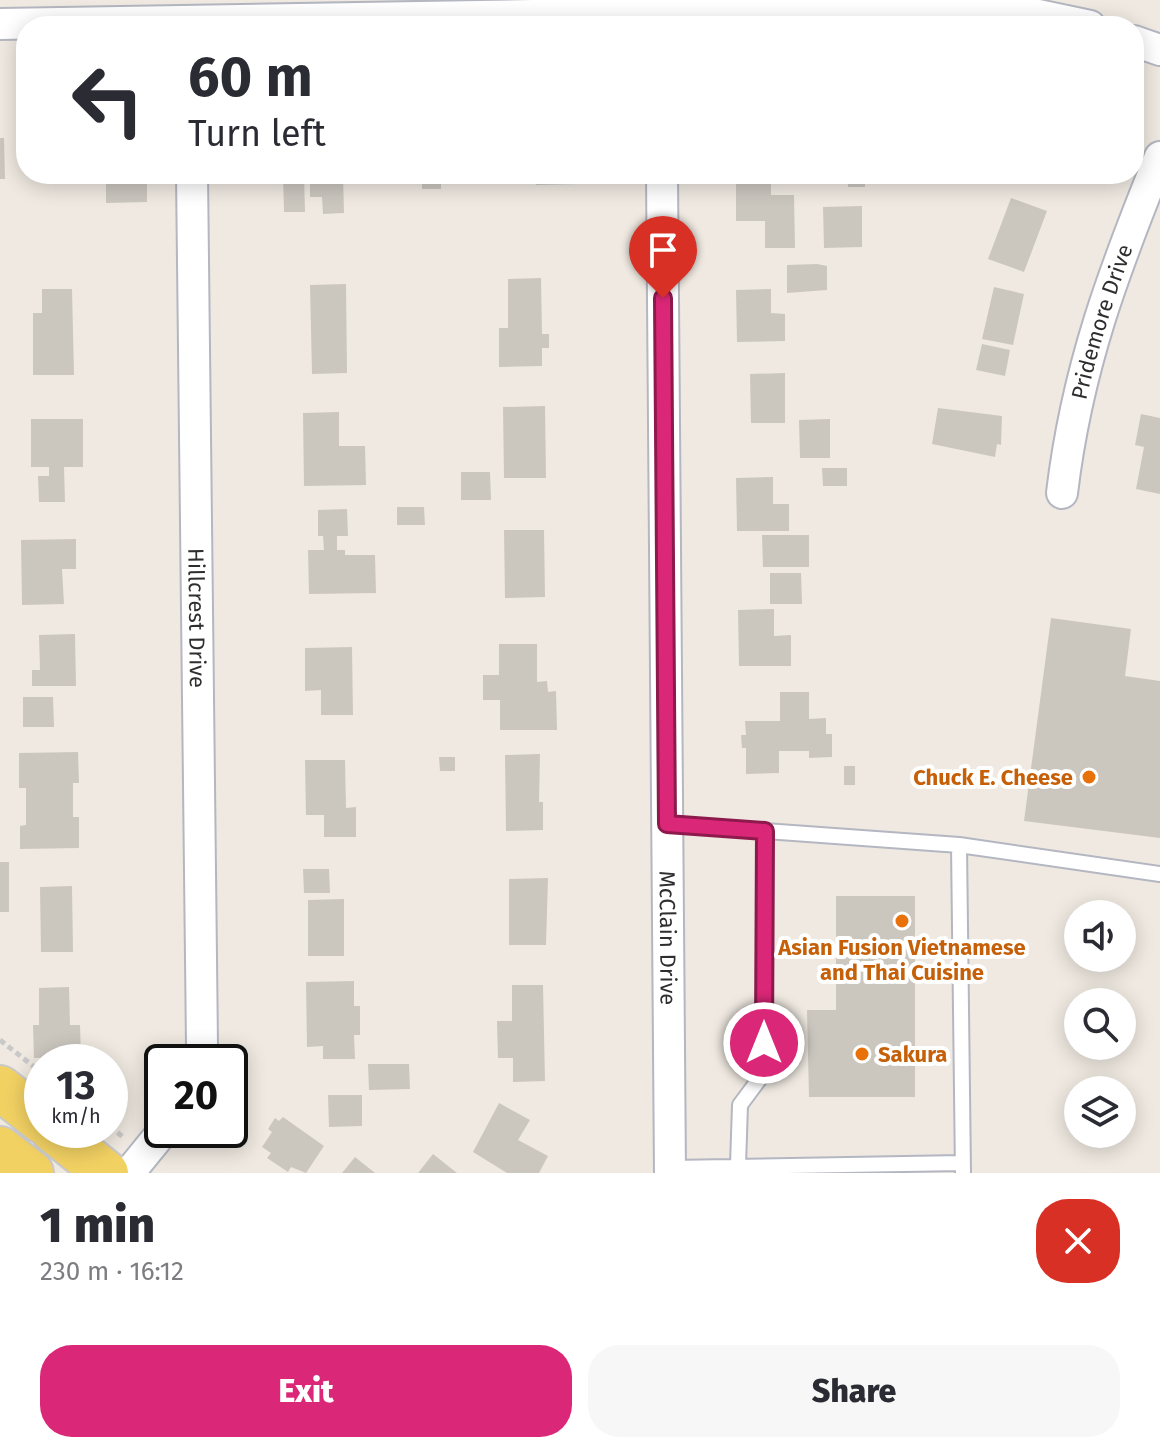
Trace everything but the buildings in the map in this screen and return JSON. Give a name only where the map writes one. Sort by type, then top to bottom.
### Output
[{"type":"main road","points":[[0,1088],[24,1107]]},
{"type":"main road","points":[[75,1148],[106,1173]]},
{"type":"main road","points":[[0,1149],[31,1173]]},
{"type":"street","points":[[504,16],[947,8],[1043,16]]},
{"type":"street","name":"Pridemore Drive","points":[[1062,493],[1069,433],[1097,319],[1160,157]]},
{"type":"street","name":"Hillcrest Drive","points":[[192,184],[202,1044]]},
{"type":"street","name":"McClain Drive","points":[[662,184],[670,1170]]},
{"type":"street","points":[[129,1173],[149,1148]]},
{"type":"lane","points":[[667,824],[959,845],[1160,874]]},
{"type":"lane","points":[[744,1169],[740,1105],[763,1074],[765,831]]},
{"type":"lane","points":[[670,1170],[962,1168],[959,845]]},
{"type":"path","points":[[0,1040],[24,1059]]},
{"type":"place","name":"Chuck E. Cheese","points":[[1089,777]]},
{"type":"place","name":"Asian Fusion Vietnamese and Thai Cuisine","points":[[902,921]]},
{"type":"place","name":"Sakura","points":[[862,1054]]},
{"type":"route","points":[[663,298],[667,824],[765,831],[764,1043]]}]
